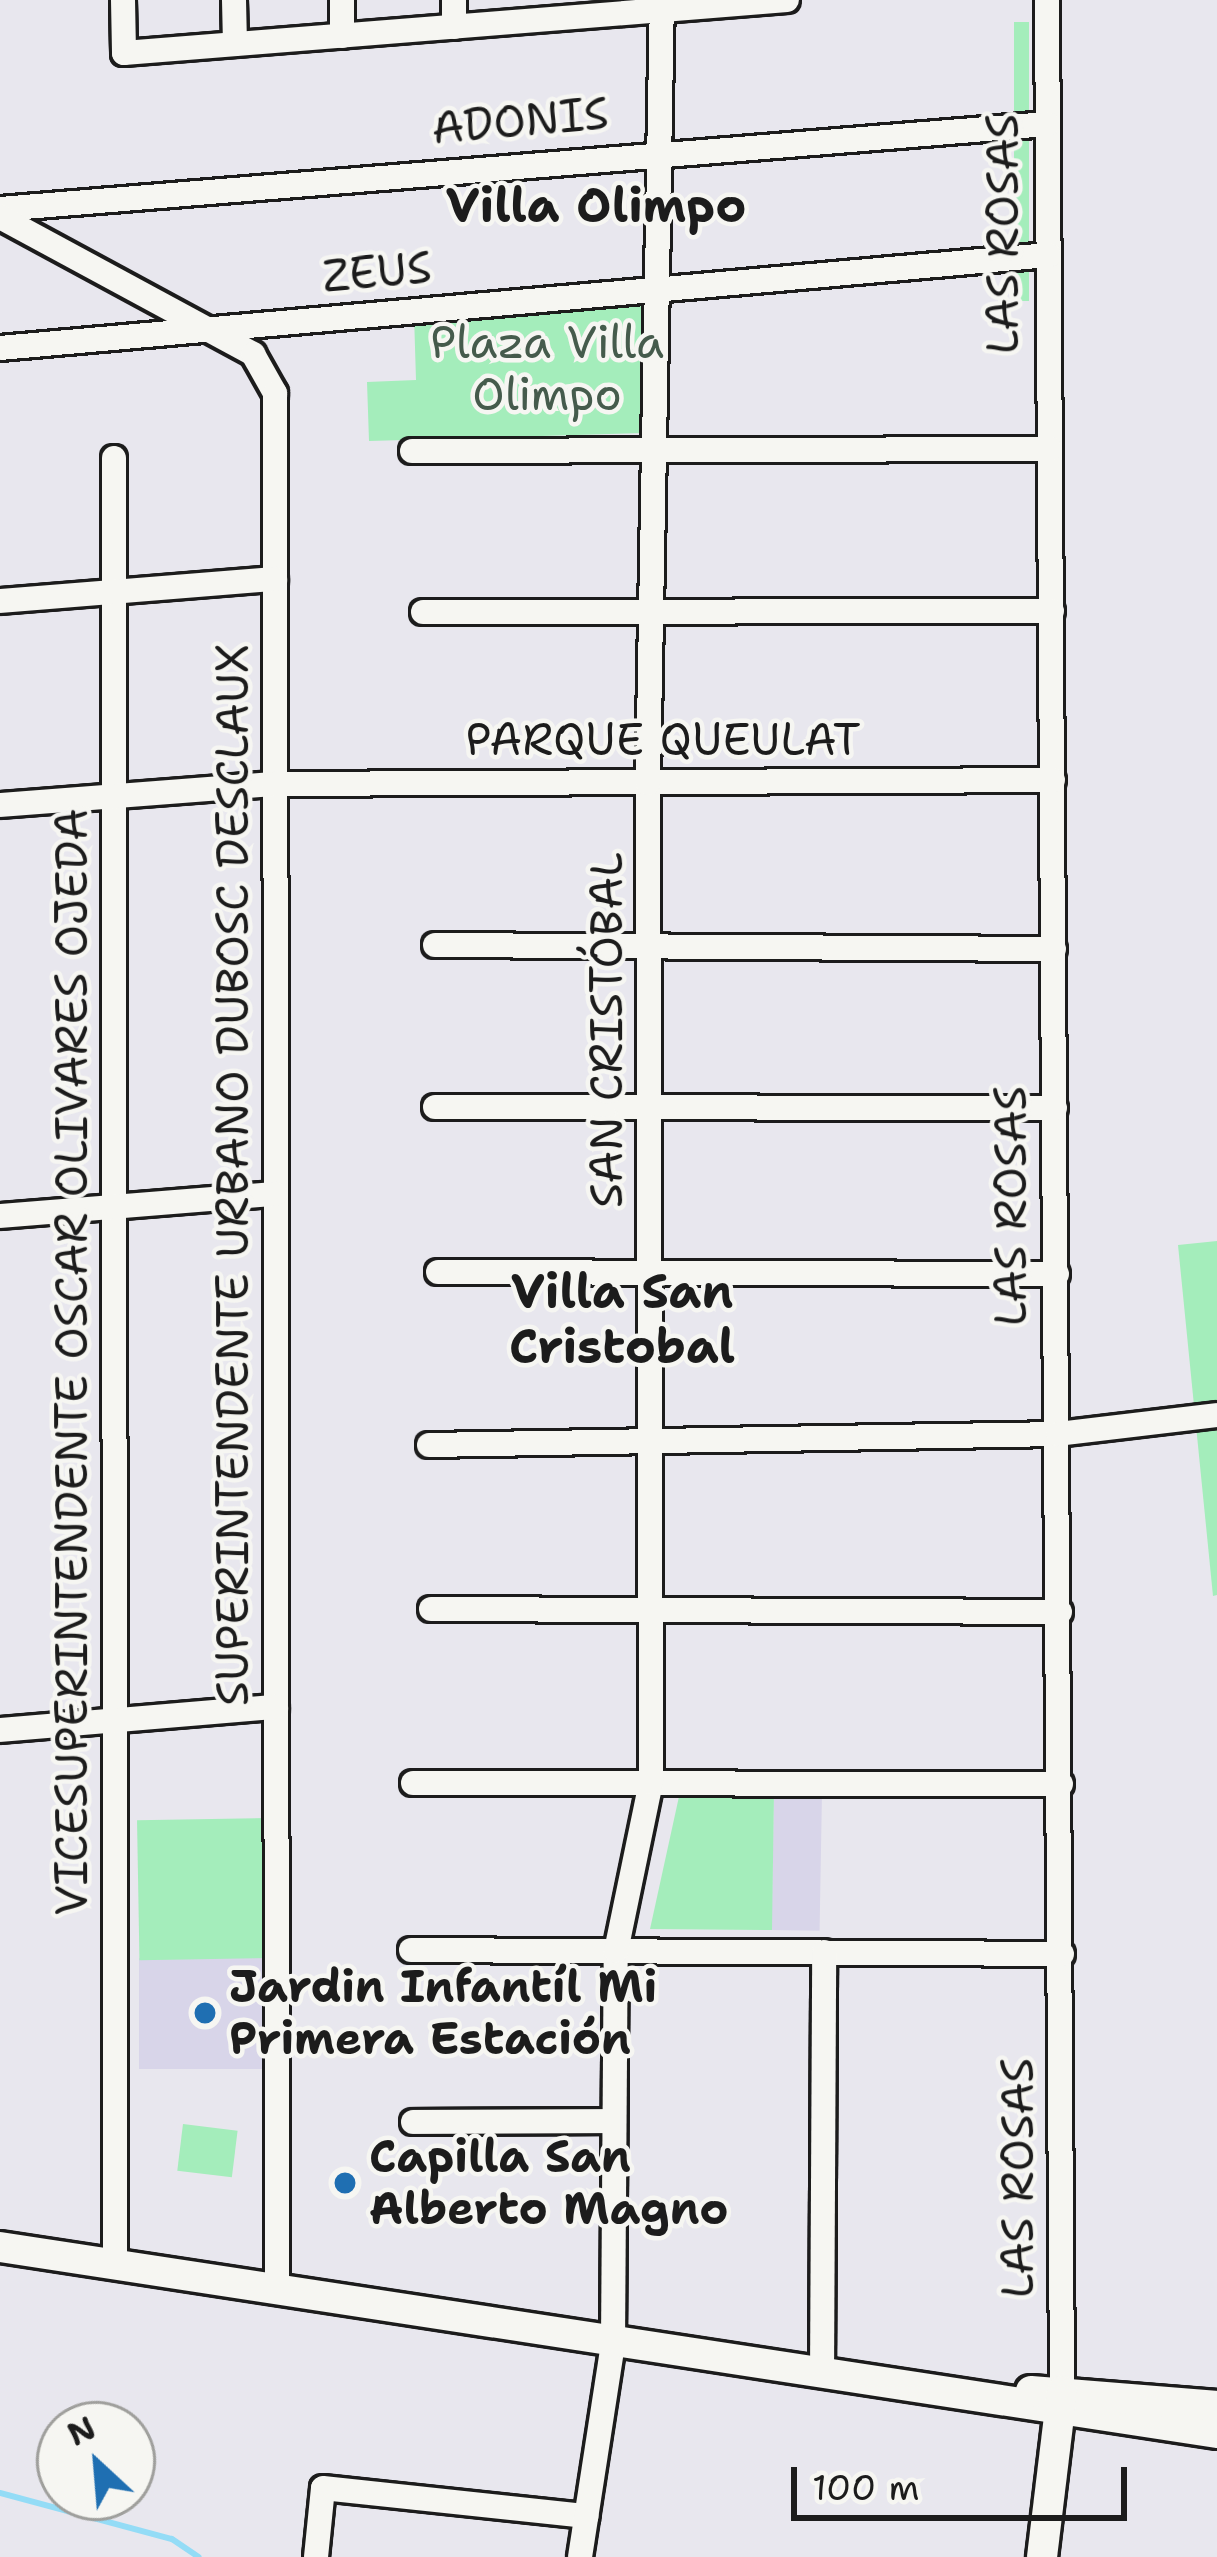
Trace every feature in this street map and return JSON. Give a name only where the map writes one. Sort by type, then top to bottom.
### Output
[{"type":"main road","points":[[0,2247],[911,2388],[1062,2401],[1217,2406]]},
{"type":"main road","points":[[1062,2401],[1217,2433]]},
{"type":"main road","points":[[1042,2557],[1062,2401]]},
{"type":"street","points":[[124,0],[124,53],[454,27],[564,9],[787,0]]},
{"type":"street","points":[[234,0],[235,44]]},
{"type":"street","points":[[342,0],[342,36]]},
{"type":"street","points":[[454,0],[454,27]]},
{"type":"street","name":"LAS ROSAS","points":[[1047,0],[1062,2401]]},
{"type":"street","name":"SAN CRISTÓBAL","points":[[580,2557],[613,2344],[616,1951],[651,1782],[648,783],[662,5]]},
{"type":"street","name":"ADONIS","points":[[0,213],[657,152],[1048,124]]},
{"type":"street","name":"SUPERINTENDENTE URBANO DUBOSC DESCLAUX","points":[[0,213],[260,360],[274,385],[277,2291]]},
{"type":"street","name":"ZEUS","points":[[0,348],[1049,255]]},
{"type":"street","points":[[412,451],[1050,449]]},
{"type":"street","name":"VICESUPERINTENDENTE OSCAR OLIVARES OJEDA","points":[[114,458],[115,2266]]},
{"type":"street","points":[[0,601],[274,579]]},
{"type":"street","points":[[423,612],[1052,611]]},
{"type":"street","name":"PARQUE QUEULAT","points":[[0,805],[274,784],[1053,780]]},
{"type":"street","points":[[435,945],[1054,949]]},
{"type":"street","points":[[435,1107],[1055,1108]]},
{"type":"street","points":[[0,1216],[275,1193]]},
{"type":"street","points":[[438,1272],[1057,1274]]},
{"type":"street","points":[[429,1445],[1058,1434],[1217,1415]]},
{"type":"street","points":[[431,1609],[1060,1612]]},
{"type":"street","points":[[0,1730],[276,1707]]},
{"type":"street","points":[[413,1783],[1061,1784]]},
{"type":"street","points":[[411,1950],[1062,1954]]},
{"type":"street","points":[[822,2375],[824,1952]]},
{"type":"street","points":[[412,2122],[614,2121]]},
{"type":"street","points":[[316,2557],[323,2488],[586,2516]]},
{"type":"shaded area","points":[[774,1792],[822,1793],[820,1931],[772,1930]]},
{"type":"shaded area","name":"Jardin Infantíl Mi Primera Estación","points":[[139,1958],[271,1958],[271,2069],[139,2069]]},
{"type":"green space","points":[[1014,22],[1029,22],[1029,301],[1014,301]]},
{"type":"green space","name":"Plaza Villa Olimpo","points":[[645,293],[643,433],[369,441],[367,382],[416,380],[414,315]]},
{"type":"green space","points":[[1217,1241],[1217,1595],[1213,1596],[1178,1245]]},
{"type":"green space","points":[[680,1792],[774,1792],[772,1930],[650,1929]]},
{"type":"green space","points":[[269,1818],[271,1958],[139,1960],[137,1820]]},
{"type":"green space","points":[[183,2124],[238,2131],[232,2177],[177,2171]]},
{"type":"waterway","points":[[0,2493],[172,2539],[199,2557]]},
{"type":"place","name":"Jardin Infantíl Mi Primera Estación","points":[[205,2013]]},
{"type":"place","name":"Capilla San Alberto Magno","points":[[345,2183]]},
{"type":"district","name":"Villa Olimpo","points":[[596,206]]},
{"type":"district","name":"Villa San Cristobal","points":[[622,1318]]}]
